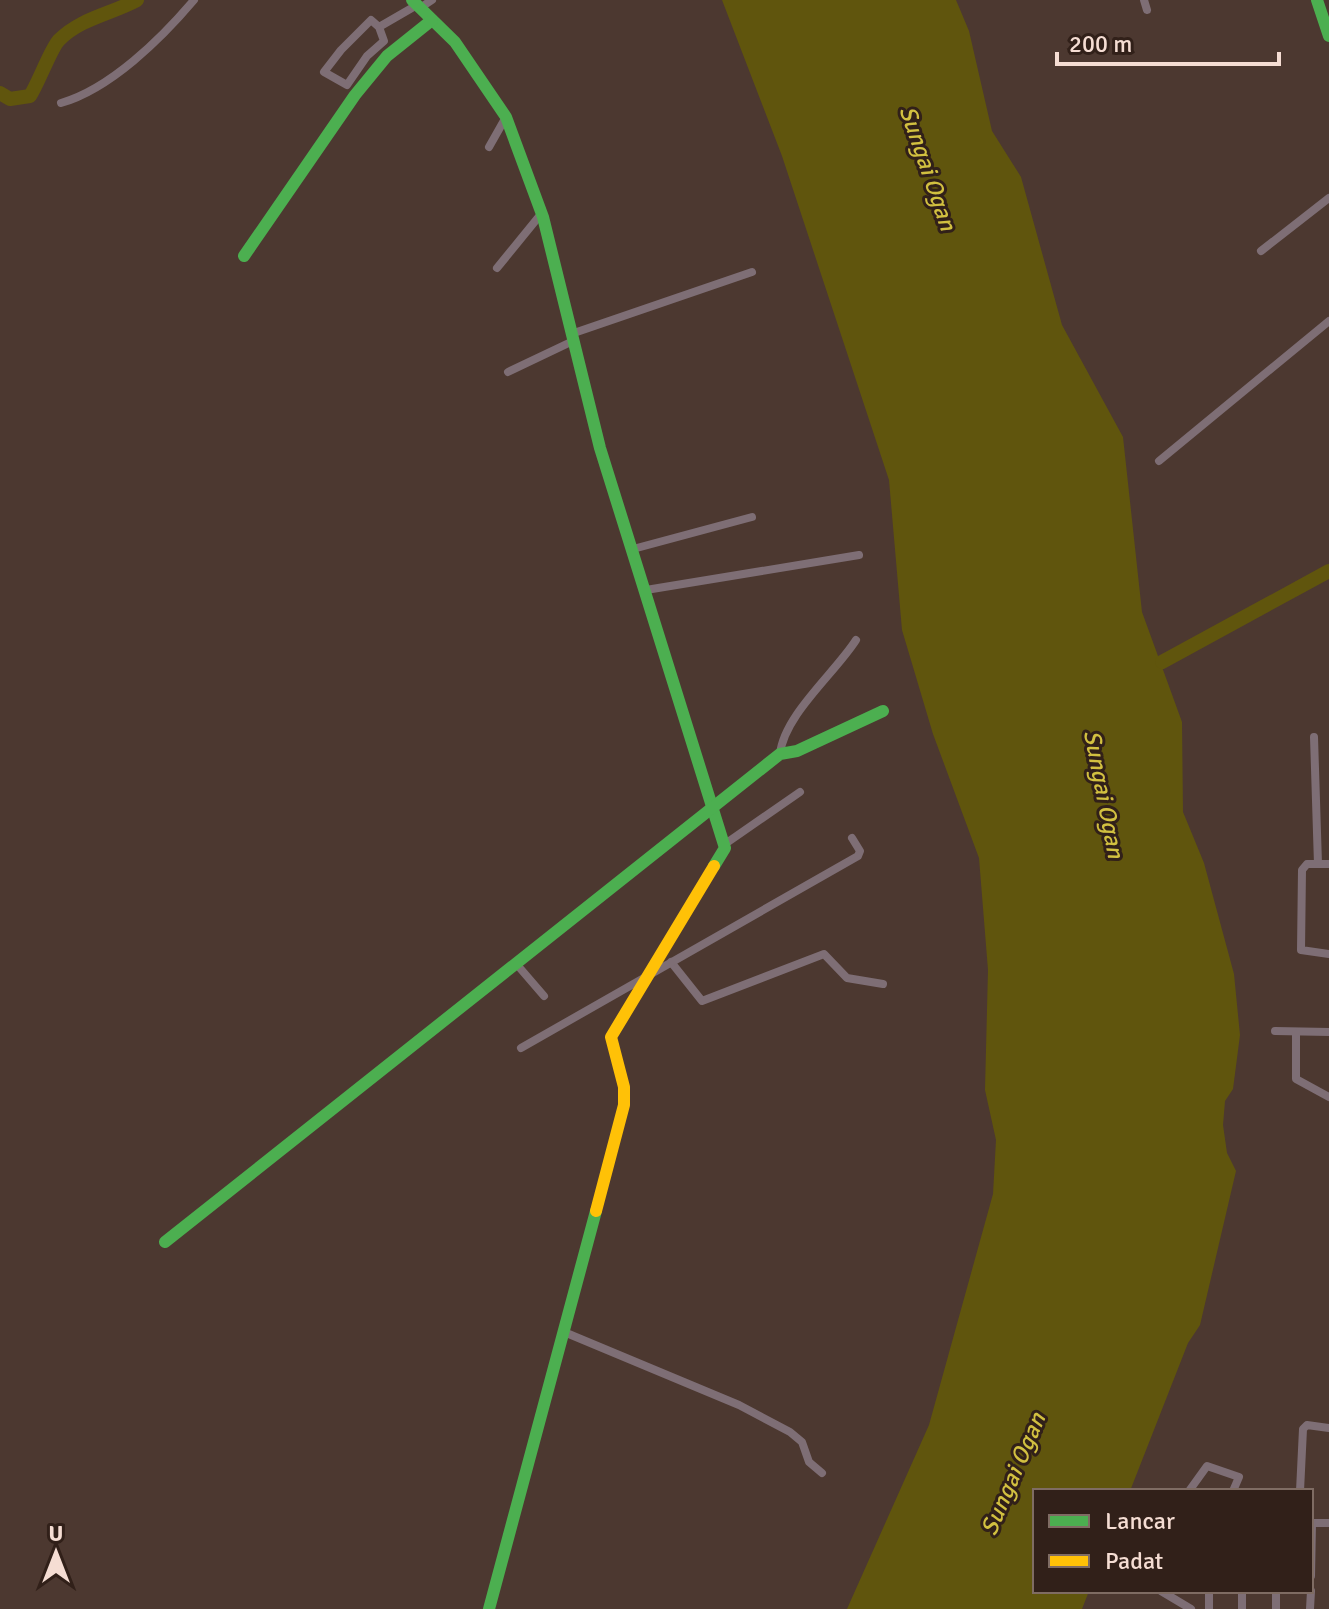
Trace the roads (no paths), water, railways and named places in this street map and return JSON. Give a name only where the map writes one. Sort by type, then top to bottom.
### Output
[{"type":"street","points":[[61,103],[79,97],[145,51],[194,0]]},
{"type":"street","points":[[379,27],[416,4],[432,0]]},
{"type":"street","points":[[1317,0],[1329,36]]},
{"type":"street","points":[[416,4],[455,42],[506,117],[541,214],[600,448],[725,841]]},
{"type":"street","points":[[244,256],[355,95],[387,56],[432,20]]},
{"type":"street","points":[[370,21],[379,27],[384,41],[367,56],[347,85],[324,72],[370,21]]},
{"type":"street","points":[[489,147],[506,117]]},
{"type":"street","points":[[1261,251],[1329,198]]},
{"type":"street","points":[[497,268],[541,214]]},
{"type":"street","points":[[508,372],[572,338],[752,272]]},
{"type":"street","points":[[1159,461],[1329,321]]},
{"type":"street","points":[[633,549],[752,517]]},
{"type":"street","points":[[646,590],[859,555]]},
{"type":"street","points":[[780,754],[783,738],[856,640]]},
{"type":"street","points":[[165,1242],[780,754],[797,751],[883,711]]},
{"type":"street","points":[[1314,737],[1318,864]]},
{"type":"street","points":[[489,1609],[625,1099],[624,1081],[613,1056],[611,1037],[652,973],[725,841],[800,792]]},
{"type":"street","points":[[521,1048],[858,856],[860,851],[852,838]]},
{"type":"street","points":[[1329,864],[1305,865],[1302,870],[1301,950],[1329,954]]},
{"type":"street","points":[[671,962],[702,1001],[824,954],[844,975],[883,984]]},
{"type":"street","points":[[517,965],[544,996]]},
{"type":"street","points":[[1275,1031],[1329,1032]]},
{"type":"street","points":[[1296,1033],[1296,1079],[1329,1097]]},
{"type":"street","points":[[564,1332],[739,1405],[790,1432],[802,1442],[809,1462],[822,1473]]},
{"type":"street","points":[[1300,1489],[1303,1429],[1307,1425],[1329,1428]]},
{"type":"street","points":[[1190,1489],[1203,1467],[1211,1466],[1239,1477],[1234,1489]]},
{"type":"street","points":[[1164,1593],[1191,1609]]},
{"type":"water","name":"Sungai Ogan","points":[[722,0],[956,0],[969,31],[992,131],[1021,177],[1062,325],[1123,437],[1142,612],[1182,722],[1183,812],[1204,863],[1234,974],[1240,1035],[1233,1089],[1225,1101],[1223,1125],[1227,1153],[1236,1171],[1200,1325],[1188,1343],[1131,1489],[1033,1489],[1033,1593],[1088,1593],[1082,1609],[847,1609],[929,1425],[993,1194],[996,1140],[985,1090],[988,970],[979,858],[933,734],[902,630],[889,480],[782,156]]},
{"type":"waterway","points":[[0,93],[10,99],[30,96],[59,40],[86,21],[137,0]]},
{"type":"waterway","points":[[1162,662],[1329,571]]}]
